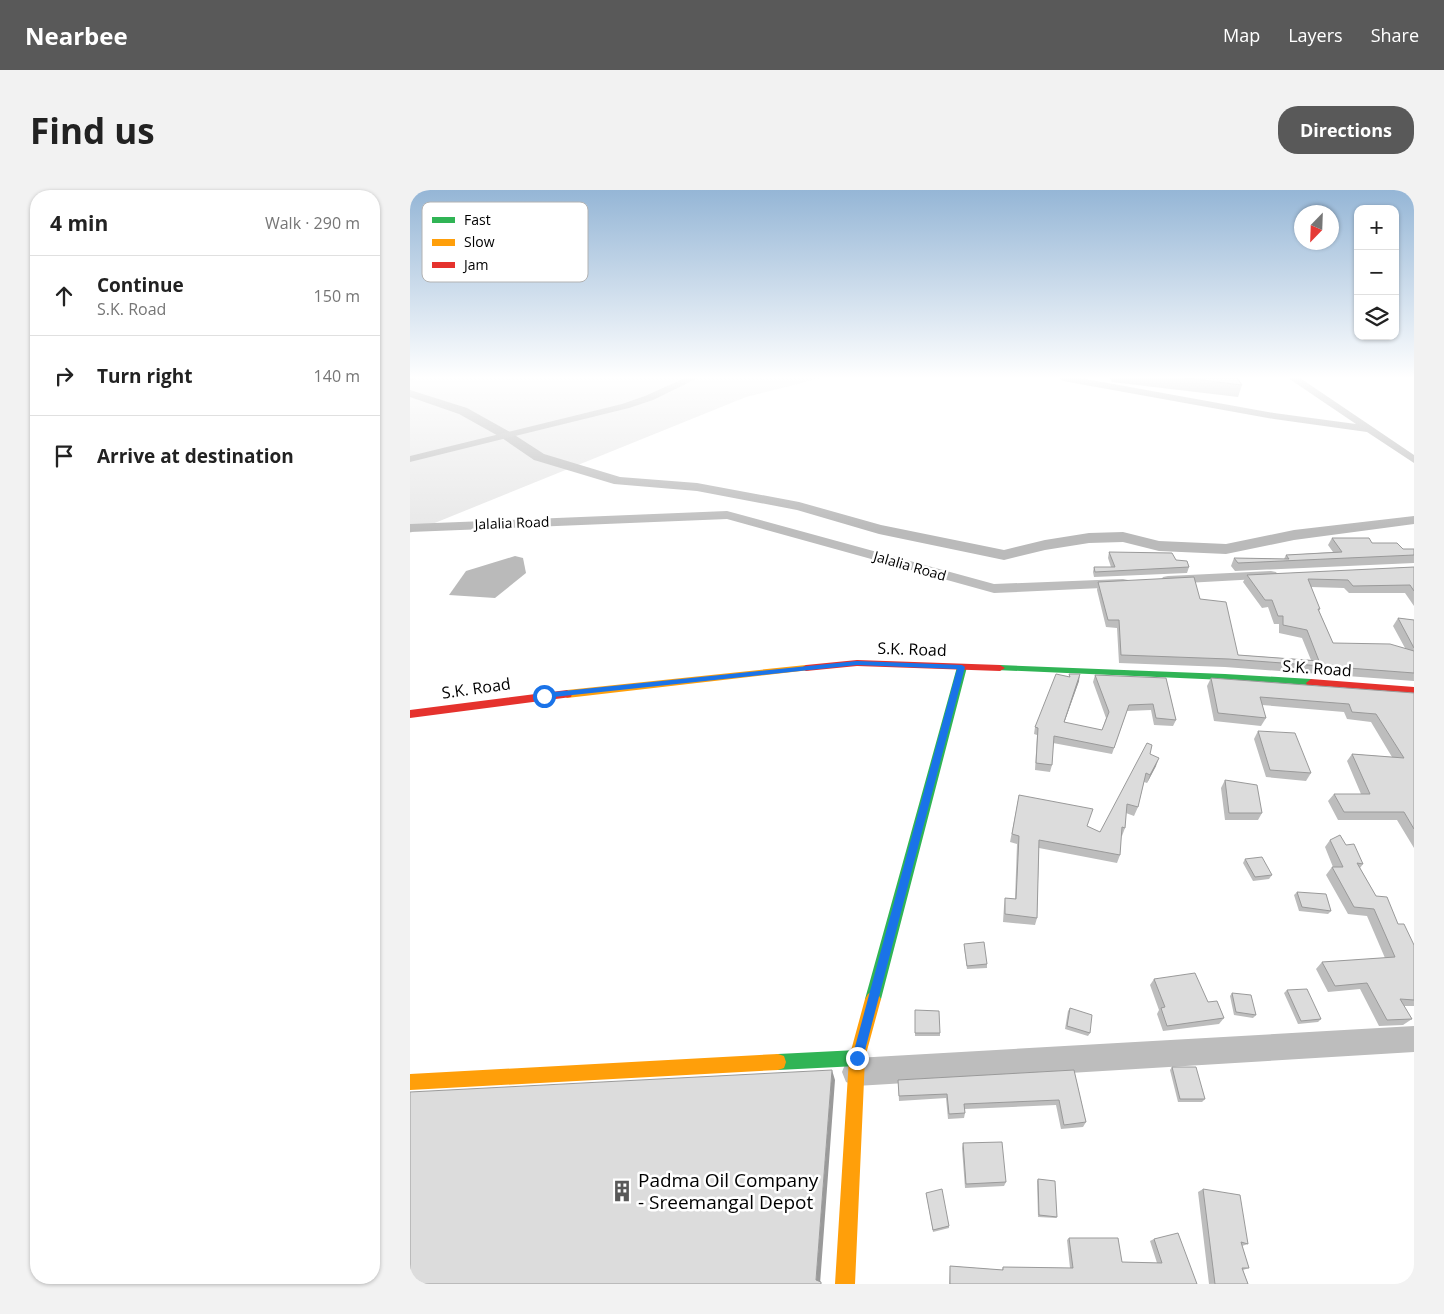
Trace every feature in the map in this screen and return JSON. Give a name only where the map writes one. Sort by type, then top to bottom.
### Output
[{"type":"main road","name":"S.K. Road","points":[[410,714],[544,696],[857,663],[1225,677],[1414,691]]},
{"type":"main road","points":[[845,1284],[857,1065],[962,667]]},
{"type":"main road","points":[[410,1082],[857,1065]]},
{"type":"street","points":[[410,460],[530,429]]},
{"type":"street","points":[[1370,429],[1414,460]]},
{"type":"street","name":"Jalalia Road","points":[[410,528],[727,515],[994,589],[1287,575]]},
{"type":"street","points":[[857,1065],[1414,1039]]},
{"type":"shaded area","points":[[410,429],[667,429],[410,533]]},
{"type":"shaded area","points":[[515,556],[523,558],[526,573],[495,598],[449,595],[466,571]]},
{"type":"building","points":[[1332,538],[1369,538],[1372,543],[1397,543],[1403,549],[1414,549],[1414,555],[1238,563],[1234,558],[1289,559],[1286,555],[1342,552]]},
{"type":"building","points":[[1109,552],[1172,553],[1176,560],[1187,561],[1189,567],[1095,572],[1094,567],[1115,567]]},
{"type":"building","points":[[1414,567],[1414,591],[1410,585],[1353,586],[1348,580],[1308,579],[1320,609],[1318,609],[1333,643],[1390,644],[1414,651],[1414,673],[1229,659],[1121,655],[1119,620],[1108,620],[1098,582],[1194,577],[1200,599],[1226,602],[1238,655],[1319,661],[1307,630],[1283,625],[1283,616],[1278,616],[1272,600],[1265,600],[1247,575]]},
{"type":"building","points":[[1398,618],[1414,620],[1414,648]]},
{"type":"building","points":[[1056,674],[1070,677],[1069,674],[1080,674],[1064,722],[1102,730],[1109,712],[1095,675],[1166,678],[1176,720],[1156,718],[1153,704],[1129,705],[1114,748],[1054,736],[1052,765],[1036,763],[1038,728],[1035,727]]},
{"type":"building","points":[[1211,678],[1414,693],[1414,829],[1404,812],[1344,812],[1334,794],[1370,794],[1352,754],[1404,758],[1376,714],[1352,712],[1349,704],[1260,697],[1266,718],[1218,713]]},
{"type":"building","points":[[1258,731],[1295,733],[1311,773],[1270,770]]},
{"type":"building","points":[[1147,743],[1152,745],[1150,754],[1159,758],[1150,775],[1146,773],[1138,807],[1127,804],[1125,828],[1122,827],[1120,855],[1039,840],[1037,918],[1005,914],[1005,898],[1016,899],[1019,836],[1012,834],[1019,795],[1093,809],[1087,826],[1100,832]]},
{"type":"building","points":[[1225,780],[1257,785],[1262,813],[1229,813]]},
{"type":"building","points":[[1340,835],[1346,845],[1354,844],[1363,864],[1357,863],[1376,896],[1387,897],[1398,924],[1404,924],[1414,945],[1414,1000],[1400,999],[1412,1019],[1387,1020],[1367,983],[1335,986],[1322,962],[1395,957],[1374,909],[1354,907],[1332,867],[1343,867],[1330,840]]},
{"type":"building","points":[[1262,857],[1272,875],[1255,877],[1245,859]]},
{"type":"building","points":[[1297,892],[1326,894],[1331,911],[1302,907]]},
{"type":"building","points":[[984,942],[987,964],[967,966],[964,944]]},
{"type":"building","points":[[1195,973],[1208,1002],[1217,1001],[1224,1018],[1167,1026],[1161,1008],[1165,1007],[1154,979]]},
{"type":"building","points":[[1307,989],[1321,1019],[1301,1021],[1287,990]]},
{"type":"building","points":[[1232,993],[1251,995],[1256,1015],[1236,1012]]},
{"type":"building","points":[[1070,1008],[1092,1015],[1090,1033],[1067,1026]]},
{"type":"building","points":[[915,1010],[939,1011],[940,1033],[915,1033]]},
{"type":"building","points":[[1172,1067],[1196,1067],[1205,1099],[1180,1099]]},
{"type":"building","name":"Padma Oil Company - Sreemangal Depot","points":[[832,1070],[816,1280],[821,1282],[821,1284],[410,1284],[410,1092]]},
{"type":"building","points":[[1074,1070],[1086,1122],[1064,1125],[1059,1100],[964,1104],[965,1113],[949,1114],[947,1094],[899,1096],[898,1080]]},
{"type":"building","points":[[1002,1142],[1006,1182],[966,1184],[963,1143]]},
{"type":"building","points":[[1038,1179],[1055,1181],[1057,1217],[1039,1215]]},
{"type":"building","points":[[942,1189],[949,1226],[933,1230],[926,1193]]},
{"type":"building","points":[[1203,1189],[1240,1195],[1248,1244],[1241,1242],[1249,1268],[1242,1268],[1248,1284],[1215,1284]]},
{"type":"building","points":[[1178,1233],[1197,1284],[950,1284],[950,1266],[1003,1270],[1003,1267],[1073,1268],[1069,1238],[1118,1238],[1122,1262],[1162,1263],[1154,1239]]},
{"type":"waterway","points":[[495,429],[539,457],[619,481],[697,487],[799,506],[879,529],[1004,555],[1045,545],[1089,538],[1123,537],[1159,546],[1226,549],[1294,535],[1414,520]]},
{"type":"traffic: fast","points":[[873,999],[962,667]]},
{"type":"traffic: fast","points":[[1000,668],[1225,677],[1311,683]]},
{"type":"traffic: fast","points":[[778,1062],[857,1058]]},
{"type":"traffic: slow","points":[[567,694],[806,668]]},
{"type":"traffic: slow","points":[[845,1284],[857,1058],[873,999]]},
{"type":"traffic: slow","points":[[410,1082],[778,1062]]},
{"type":"traffic: jam","points":[[806,668],[857,663],[1000,668]]},
{"type":"traffic: jam","points":[[1311,683],[1414,691]]},
{"type":"traffic: jam","points":[[410,714],[567,694]]},
{"type":"place","name":"Padma Oil Company - Sreemangal Depot","points":[[622,1191]]},
{"type":"route","points":[[544,696],[857,663],[962,667],[857,1058]]}]
